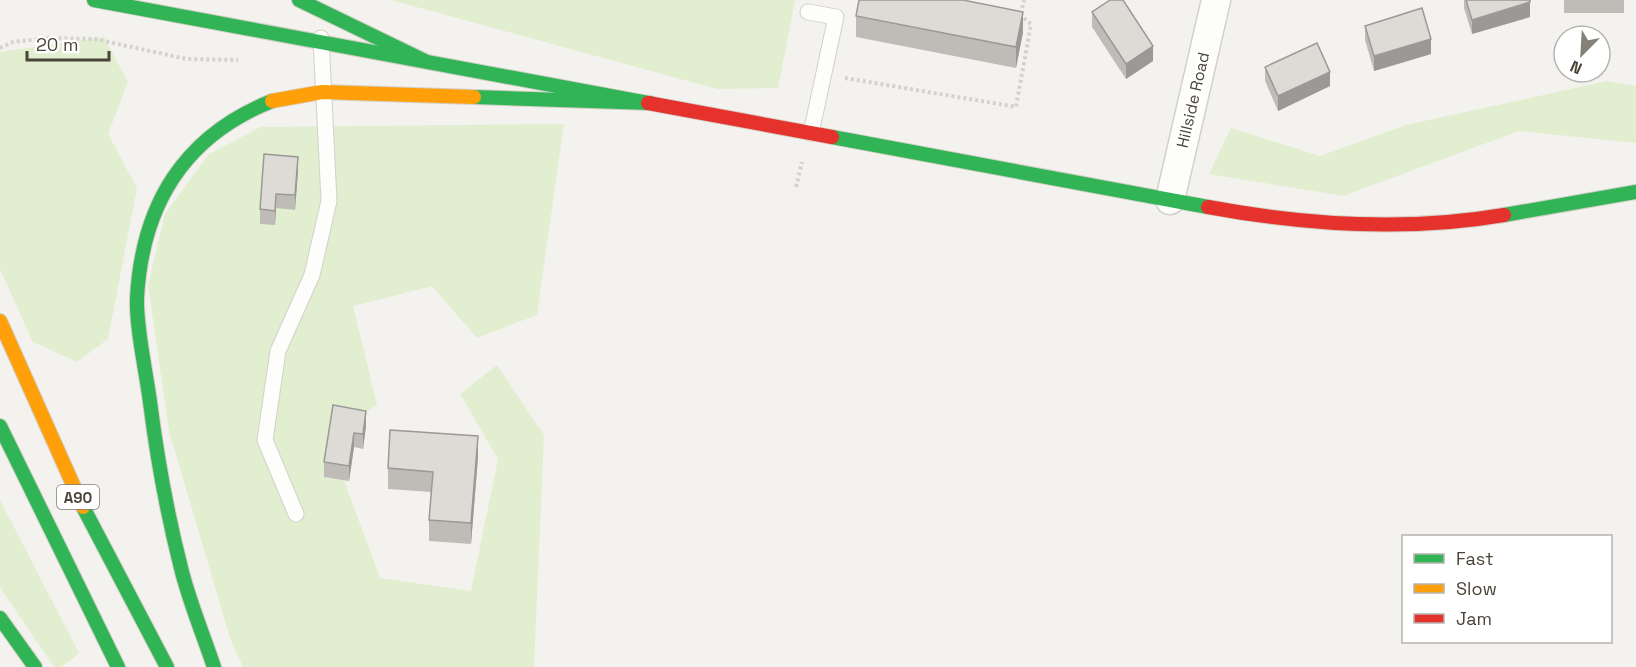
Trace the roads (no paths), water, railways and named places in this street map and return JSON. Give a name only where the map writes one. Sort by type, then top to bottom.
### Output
[{"type":"main road","points":[[94,0],[1258,216],[1334,225],[1392,225],[1493,217],[1636,192]]},
{"type":"main road","points":[[299,0],[425,62]]},
{"type":"main road","points":[[214,667],[181,569],[155,438],[137,300],[143,250],[157,206],[184,160],[249,110],[282,97],[322,92],[650,103]]},
{"type":"main road","name":"A90","points":[[0,321],[68,479],[167,667]]},
{"type":"main road","name":"A90","points":[[0,426],[118,667]]},
{"type":"main road","points":[[0,618],[35,667]]},
{"type":"street","name":"Hillside Road","points":[[1170,200],[1216,0]]},
{"type":"lane","points":[[296,514],[266,440],[278,351],[312,275],[329,201],[322,92],[322,11]]},
{"type":"lane","points":[[808,12],[836,17],[811,133]]}]
